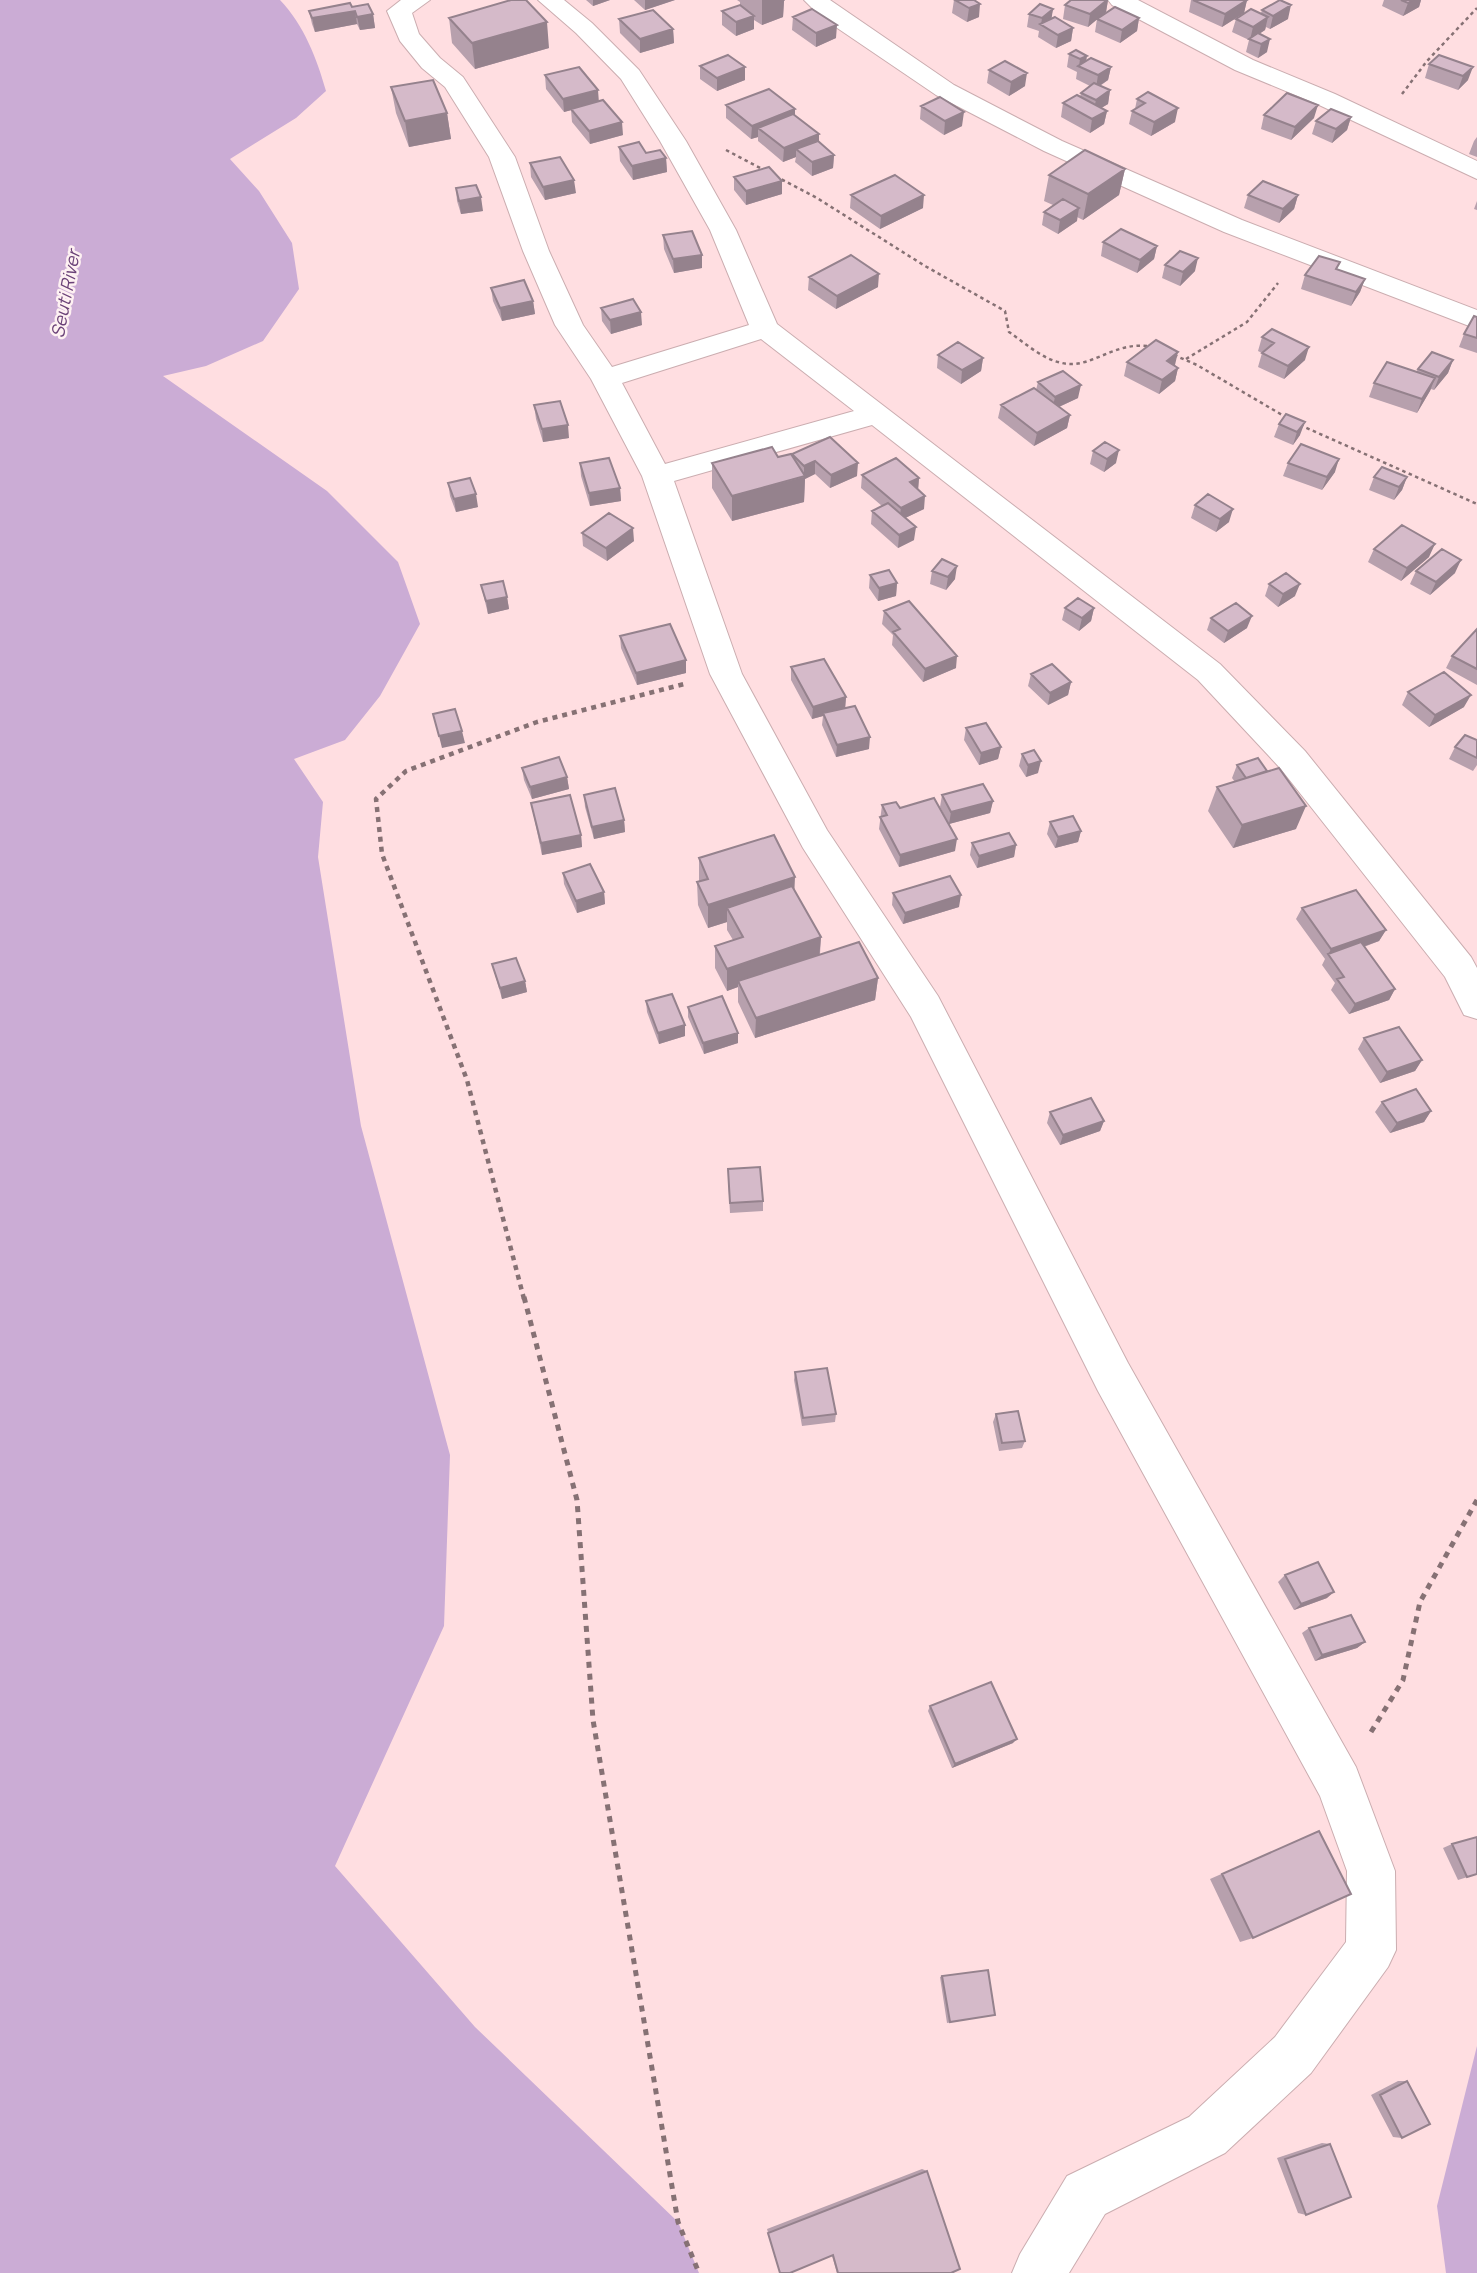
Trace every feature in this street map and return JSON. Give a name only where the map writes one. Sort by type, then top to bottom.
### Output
[{"type":"street","points":[[418,0],[399,11],[408,36],[431,63],[454,82],[502,157],[536,251],[569,325],[606,379],[657,476],[726,674],[815,839],[925,1007],[1113,1377],[1339,1784],[1371,1871],[1371,1950],[1293,2055],[1207,2135],[1086,2195],[1039,2273]]},
{"type":"street","points":[[550,0],[584,28],[630,75],[673,141],[723,230],[765,329],[1209,671],[1293,760],[1345,828],[1467,962],[1477,1004]]},
{"type":"street","points":[[816,0],[945,90],[1119,176],[1233,226],[1477,320]]},
{"type":"street","points":[[1120,0],[1244,65],[1477,171]]},
{"type":"street","points":[[1146,15],[1166,0]]},
{"type":"street","points":[[606,379],[765,329]]},
{"type":"street","points":[[657,476],[877,414]]},
{"type":"path","points":[[1378,125],[1427,61],[1477,8]]},
{"type":"path","points":[[673,141],[732,151],[817,198],[925,266],[1005,311],[1009,332],[1061,364],[1082,362],[1127,343],[1149,345],[1161,350]]},
{"type":"path","points":[[1186,360],[1247,322],[1302,252]]},
{"type":"path","points":[[1173,355],[1310,431],[1477,504]]},
{"type":"path","points":[[699,2273],[678,2222],[593,1720],[577,1500],[467,1080],[382,854],[376,799],[406,771],[537,722],[726,674]]},
{"type":"path","points":[[1339,1784],[1403,1680],[1420,1602],[1477,1500]]},
{"type":"water","name":"Seuti River","points":[[0,0],[280,0],[303,31],[326,91],[296,118],[230,159],[259,191],[292,243],[299,289],[263,341],[206,366],[163,376],[327,491],[398,562],[420,624],[380,696],[345,740],[294,759],[323,802],[318,857],[361,1126],[450,1455],[444,1626],[335,1866],[475,2027],[678,2222],[699,2273],[0,2273]]},
{"type":"water","points":[[1477,2046],[1477,2273],[1446,2273],[1437,2206]]},
{"type":"building","points":[[511,0],[526,0],[547,22],[472,43],[449,18]]},
{"type":"building","points":[[955,0],[974,0],[980,4],[969,8]]},
{"type":"building","points":[[1071,0],[1107,0],[1090,14],[1065,5]]},
{"type":"building","points":[[1193,0],[1247,0],[1225,14]]},
{"type":"building","points":[[1280,0],[1291,5],[1273,16],[1262,10]]},
{"type":"building","points":[[350,3],[352,7],[368,4],[373,14],[357,17],[355,11],[312,18],[309,11]]},
{"type":"building","points":[[1040,4],[1053,9],[1042,18],[1029,14]]},
{"type":"building","points":[[740,5],[754,16],[736,22],[722,11]]},
{"type":"building","points":[[1115,7],[1139,18],[1122,30],[1097,19]]},
{"type":"building","points":[[812,9],[837,25],[816,33],[793,17]]},
{"type":"building","points":[[1251,9],[1268,17],[1253,27],[1236,19]]},
{"type":"building","points":[[653,10],[673,29],[640,39],[619,19]]},
{"type":"building","points":[[1055,17],[1073,28],[1058,35],[1040,24]]},
{"type":"building","points":[[1258,33],[1270,39],[1261,44],[1249,39]]},
{"type":"building","points":[[1076,50],[1087,56],[1080,59],[1069,54]]},
{"type":"building","points":[[728,55],[745,67],[717,78],[700,66]]},
{"type":"building","points":[[1439,55],[1473,67],[1463,76],[1429,64]]},
{"type":"building","points":[[1091,58],[1111,67],[1098,75],[1078,66]]},
{"type":"building","points":[[1005,61],[1027,73],[1011,82],[989,70]]},
{"type":"building","points":[[579,67],[598,90],[563,99],[545,75]]},
{"type":"building","points":[[433,80],[447,113],[405,121],[391,87]]},
{"type":"building","points":[[1094,83],[1110,90],[1096,100],[1081,93]]},
{"type":"building","points":[[769,89],[795,109],[752,126],[726,105]]},
{"type":"building","points":[[1148,92],[1178,108],[1154,122],[1132,111],[1145,103],[1137,99]]},
{"type":"building","points":[[1287,93],[1318,105],[1295,127],[1264,115]]},
{"type":"building","points":[[1077,95],[1107,111],[1092,119],[1063,103]]},
{"type":"building","points":[[940,97],[964,112],[945,121],[921,106]]},
{"type":"building","points":[[603,100],[622,122],[589,131],[571,109]]},
{"type":"building","points":[[1331,109],[1351,117],[1336,129],[1316,121]]},
{"type":"building","points":[[793,114],[819,134],[784,148],[758,128]]},
{"type":"building","points":[[818,141],[834,155],[812,162],[796,149]]},
{"type":"building","points":[[639,142],[646,153],[660,150],[666,158],[632,166],[619,147]]},
{"type":"building","points":[[1085,150],[1125,169],[1088,194],[1049,175]]},
{"type":"building","points":[[560,157],[574,180],[543,187],[530,163]]},
{"type":"building","points":[[769,167],[782,181],[746,191],[734,177]]},
{"type":"building","points":[[895,175],[924,195],[881,216],[851,195]]},
{"type":"building","points":[[1263,181],[1298,195],[1283,209],[1248,195]]},
{"type":"building","points":[[476,185],[481,197],[459,201],[456,188]]},
{"type":"building","points":[[1063,199],[1079,208],[1060,220],[1044,212]]},
{"type":"building","points":[[1121,229],[1157,246],[1140,260],[1103,242]]},
{"type":"building","points":[[692,231],[702,255],[673,259],[663,235]]},
{"type":"building","points":[[1180,251],[1198,258],[1183,272],[1165,265]]},
{"type":"building","points":[[851,255],[879,274],[837,296],[809,277]]},
{"type":"building","points":[[1319,256],[1340,262],[1336,269],[1365,279],[1356,292],[1305,275]]},
{"type":"building","points":[[524,280],[533,301],[500,308],[491,288]]},
{"type":"building","points":[[633,299],[641,312],[610,320],[601,308]]},
{"type":"building","points":[[1474,316],[1477,317],[1477,338],[1464,334]]},
{"type":"building","points":[[1272,329],[1309,347],[1288,366],[1262,353],[1274,343],[1262,337]]},
{"type":"building","points":[[1156,340],[1178,352],[1167,361],[1178,368],[1162,380],[1127,362]]},
{"type":"building","points":[[958,342],[983,358],[962,370],[938,355]]},
{"type":"building","points":[[1432,352],[1453,360],[1439,377],[1418,369]]},
{"type":"building","points":[[1387,362],[1435,378],[1422,399],[1374,383]]},
{"type":"building","points":[[1063,371],[1081,385],[1055,397],[1038,382]]},
{"type":"building","points":[[1034,388],[1070,415],[1037,433],[1001,405]]},
{"type":"building","points":[[560,401],[568,425],[542,429],[534,405]]},
{"type":"building","points":[[1286,414],[1305,422],[1297,432],[1279,424]]},
{"type":"building","points":[[830,437],[858,463],[831,475],[815,461],[804,466],[792,454]]},
{"type":"building","points":[[1105,442],[1119,450],[1107,459],[1093,451]]},
{"type":"building","points":[[1301,444],[1339,459],[1327,477],[1288,463]]},
{"type":"building","points":[[772,447],[778,457],[791,454],[805,476],[732,496],[712,463]]},
{"type":"building","points":[[609,458],[620,488],[589,493],[580,463]]},
{"type":"building","points":[[896,458],[919,478],[910,482],[925,496],[901,508],[862,475]]},
{"type":"building","points":[[1382,467],[1407,477],[1399,487],[1374,477]]},
{"type":"building","points":[[470,478],[476,494],[454,499],[448,483]]},
{"type":"building","points":[[1208,494],[1233,509],[1220,519],[1195,505]]},
{"type":"building","points":[[888,503],[916,527],[899,535],[872,511]]},
{"type":"building","points":[[609,513],[633,528],[606,548],[582,533]]},
{"type":"building","points":[[1402,525],[1435,544],[1407,568],[1374,549]]},
{"type":"building","points":[[1442,549],[1461,560],[1436,582],[1416,571]]},
{"type":"building","points":[[942,559],[957,566],[948,577],[932,571]]},
{"type":"building","points":[[889,570],[897,583],[879,588],[870,575]]},
{"type":"building","points":[[1286,573],[1300,584],[1283,594],[1269,584]]},
{"type":"building","points":[[503,581],[507,597],[486,601],[481,585]]},
{"type":"building","points":[[1078,598],[1094,608],[1082,618],[1065,608]]},
{"type":"building","points":[[909,601],[957,656],[925,669],[893,632],[900,629],[884,611]]},
{"type":"building","points":[[1236,603],[1252,616],[1228,631],[1211,618]]},
{"type":"building","points":[[670,624],[686,660],[636,673],[620,636]]},
{"type":"building","points":[[1477,629],[1477,669],[1452,656]]},
{"type":"building","points":[[824,659],[846,697],[813,707],[791,667]]},
{"type":"building","points":[[1052,664],[1071,682],[1050,693],[1031,674]]},
{"type":"building","points":[[1444,672],[1471,695],[1435,715],[1408,692]]},
{"type":"building","points":[[855,706],[870,737],[837,745],[823,713]]},
{"type":"building","points":[[455,709],[462,731],[439,736],[433,714]]},
{"type":"building","points":[[986,723],[1001,747],[981,753],[966,728]]},
{"type":"building","points":[[1465,735],[1477,740],[1477,758],[1455,747]]},
{"type":"building","points":[[1034,750],[1041,761],[1028,765],[1022,754]]},
{"type":"building","points":[[559,757],[567,777],[530,787],[522,768]]},
{"type":"building","points":[[1258,758],[1267,771],[1246,778],[1237,765]]},
{"type":"building","points":[[1279,768],[1306,806],[1242,825],[1217,787]]},
{"type":"building","points":[[983,784],[993,801],[951,812],[942,795]]},
{"type":"building","points":[[615,788],[624,820],[592,827],[584,795]]},
{"type":"building","points":[[570,795],[581,835],[541,843],[531,803]]},
{"type":"building","points":[[934,798],[957,839],[900,855],[880,817],[887,815],[882,805],[896,802],[900,808]]},
{"type":"building","points":[[1073,816],[1081,831],[1058,837],[1050,822]]},
{"type":"building","points":[[1009,833],[1016,845],[979,856],[972,843]]},
{"type":"building","points":[[774,835],[795,877],[708,905],[697,882],[708,879],[699,858]]},
{"type":"building","points":[[590,864],[604,892],[576,901],[563,873]]},
{"type":"building","points":[[950,876],[961,895],[905,913],[893,893]]},
{"type":"building","points":[[792,886],[821,937],[727,969],[715,946],[743,937],[727,908]]},
{"type":"building","points":[[1356,890],[1386,930],[1331,949],[1302,908]]},
{"type":"building","points":[[859,942],[878,978],[756,1018],[738,981]]},
{"type":"building","points":[[1361,942],[1395,989],[1355,1004],[1337,979],[1344,977],[1328,954]]},
{"type":"building","points":[[516,958],[525,981],[500,988],[492,964]]},
{"type":"building","points":[[672,994],[685,1025],[658,1033],[646,1001]]},
{"type":"building","points":[[722,996],[738,1033],[703,1043],[688,1007]]},
{"type":"building","points":[[1399,1027],[1422,1060],[1387,1072],[1364,1038]]},
{"type":"building","points":[[1416,1089],[1431,1111],[1397,1123],[1382,1102]]},
{"type":"building","points":[[1091,1098],[1104,1121],[1063,1135],[1050,1112]]},
{"type":"building","points":[[760,1167],[763,1201],[730,1203],[728,1169]]},
{"type":"building","points":[[827,1368],[836,1414],[803,1418],[795,1372]]},
{"type":"building","points":[[1018,1411],[1025,1441],[1002,1443],[996,1414]]},
{"type":"building","points":[[1318,1562],[1334,1592],[1301,1604],[1285,1575]]},
{"type":"building","points":[[1351,1615],[1365,1642],[1322,1655],[1309,1628]]},
{"type":"building","points":[[991,1682],[1017,1739],[955,1764],[930,1706]]},
{"type":"building","points":[[1319,1831],[1351,1894],[1253,1938],[1222,1874]]},
{"type":"building","points":[[1477,1837],[1477,1874],[1467,1877],[1452,1844]]},
{"type":"building","points":[[988,1970],[995,2015],[950,2022],[942,1976]]},
{"type":"building","points":[[1407,2081],[1430,2124],[1402,2138],[1380,2095]]},
{"type":"building","points":[[1330,2144],[1351,2197],[1306,2215],[1285,2159]]},
{"type":"building","points":[[927,2171],[960,2269],[951,2273],[838,2273],[833,2255],[790,2273],[780,2273],[768,2233]]}]
